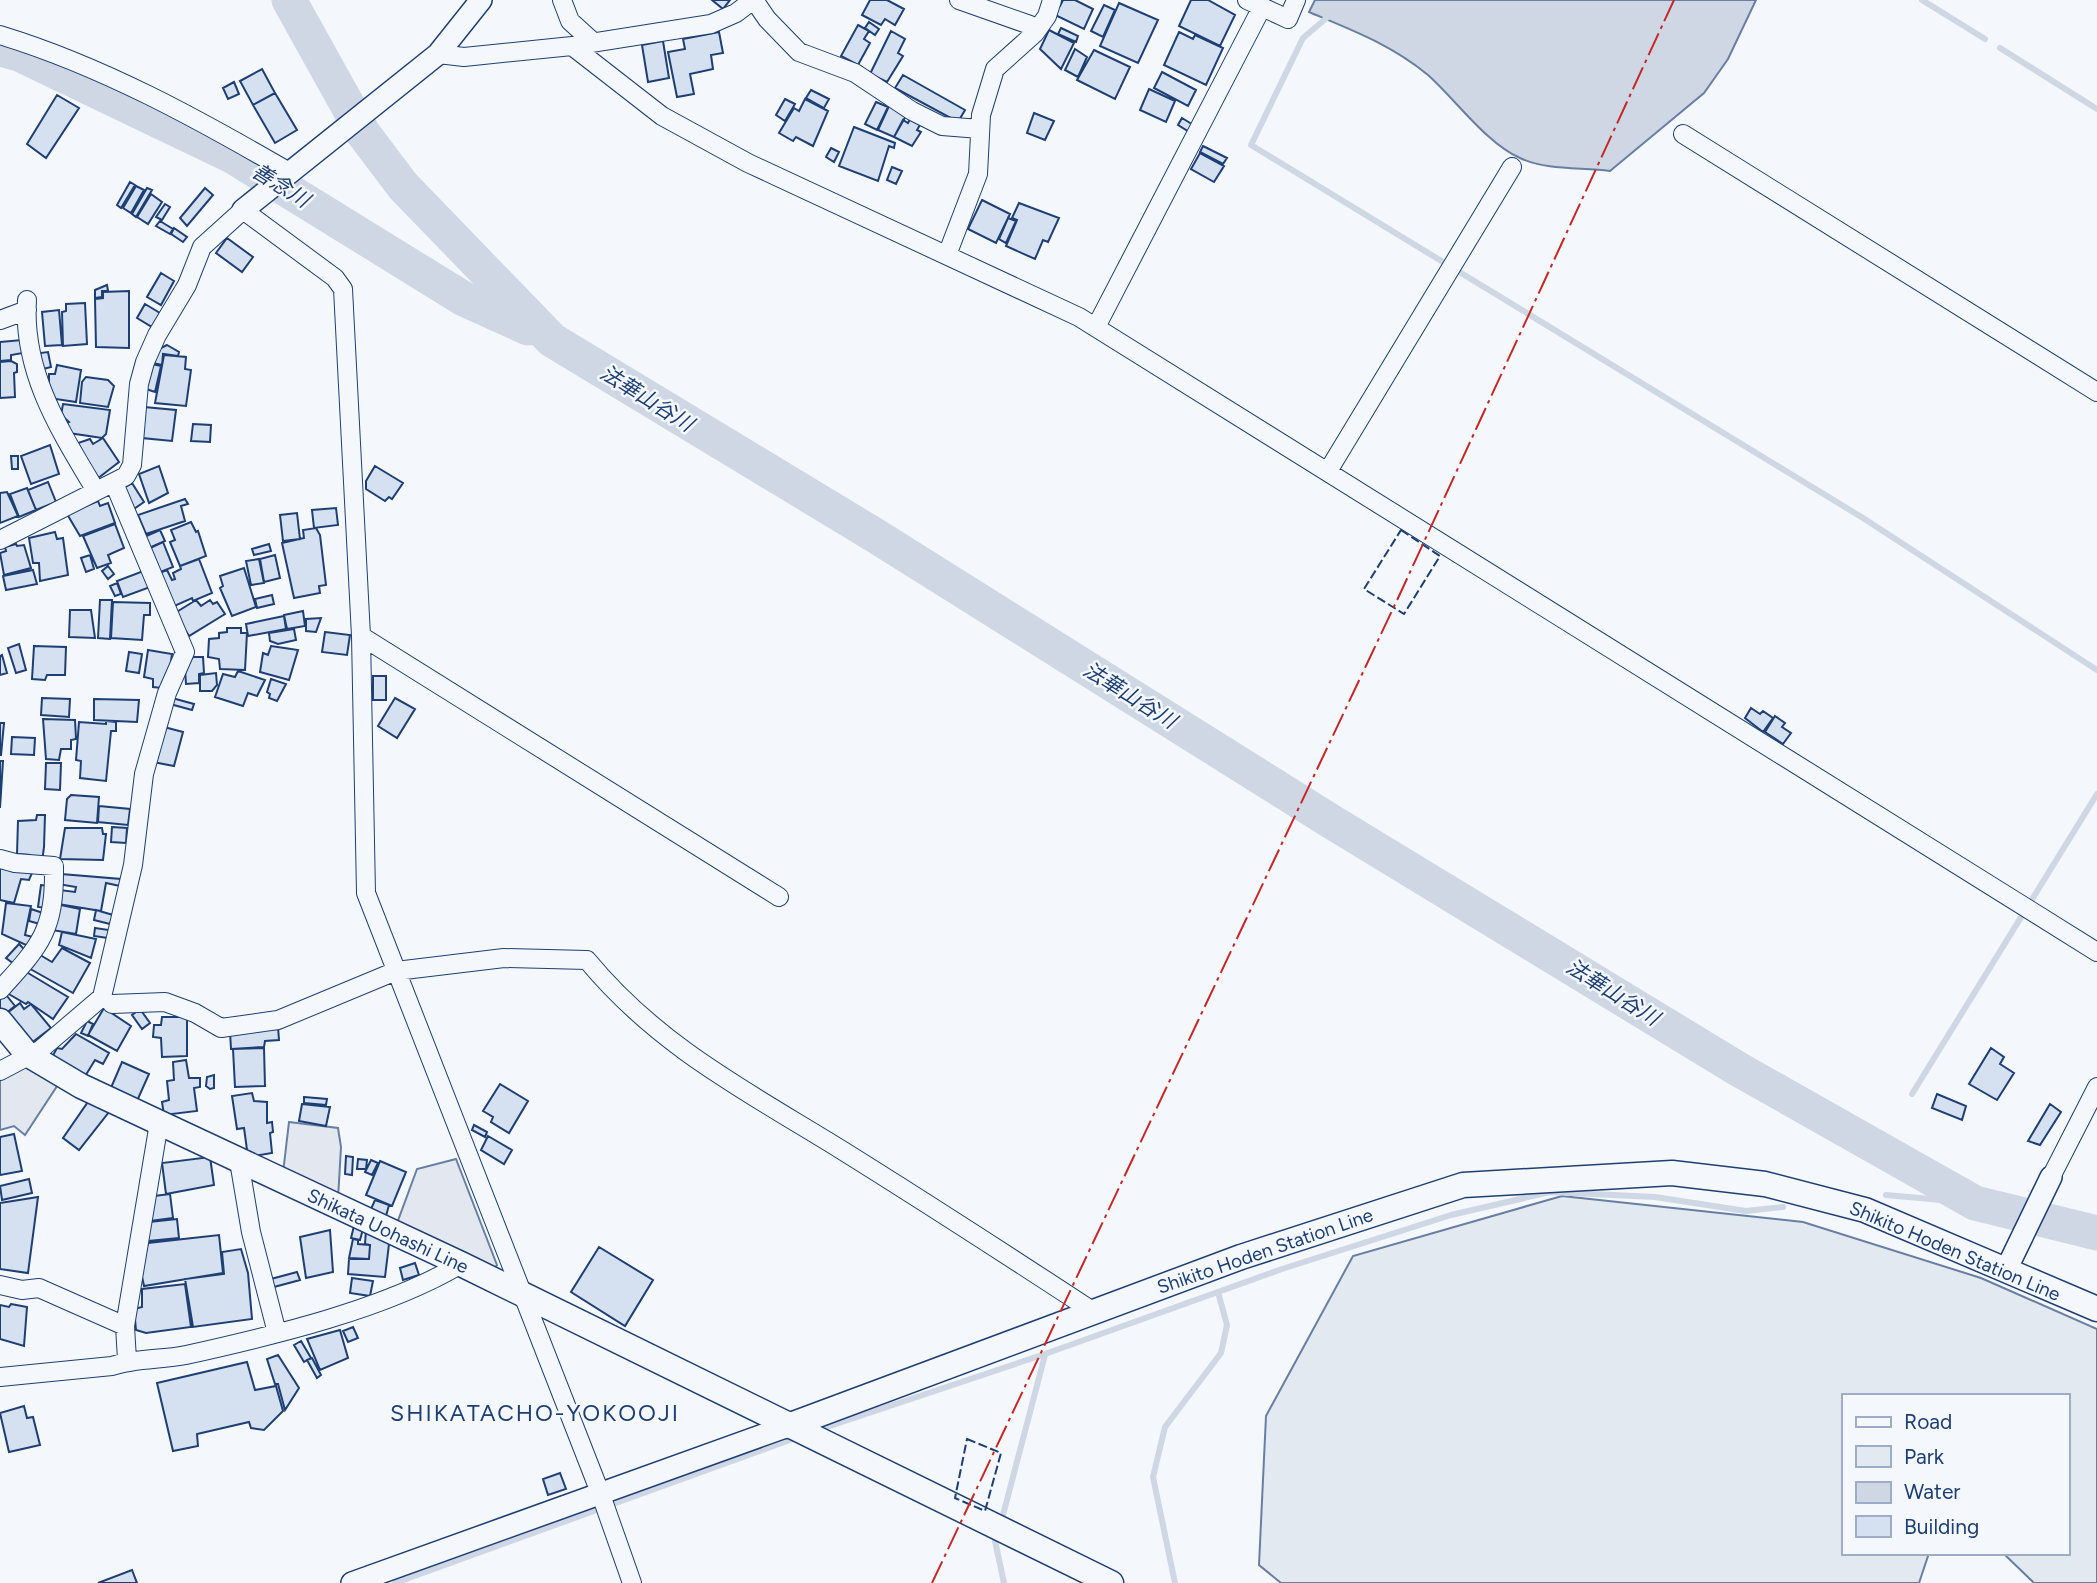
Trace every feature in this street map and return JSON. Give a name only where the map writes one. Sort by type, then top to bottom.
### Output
[{"type":"main road","name":"Shikata Uohashi Line","points":[[0,1021],[27,1054],[81,1086],[461,1264],[802,1432]]},
{"type":"main road","name":"Shikito Hoden Station Line","points":[[802,1432],[1094,1312],[1314,1232],[1463,1185],[1672,1173],[1765,1184],[1842,1202],[2006,1270],[2084,1306],[2097,1309]]},
{"type":"main road","points":[[802,1432],[1111,1583]]},
{"type":"street","points":[[0,540],[126,477],[132,465],[139,383],[157,335],[187,285],[202,247],[249,205],[378,105],[438,54],[481,0]]},
{"type":"street","points":[[562,0],[570,21],[593,42]]},
{"type":"street","points":[[438,54],[464,57],[572,46],[712,24],[736,13],[753,0],[767,19],[799,52],[855,73],[912,111],[942,126],[980,129]]},
{"type":"street","points":[[959,0],[1030,25],[1035,33]]},
{"type":"street","points":[[947,255],[978,174],[981,115],[995,69],[1035,33],[1047,16],[1052,0]]},
{"type":"street","points":[[1096,327],[1254,4],[1288,19],[1296,0]]},
{"type":"street","points":[[0,34],[58,53],[110,77],[222,133],[289,174]]},
{"type":"street","points":[[572,46],[675,123],[748,163],[1096,327],[2097,952]]},
{"type":"street","points":[[1683,134],[2097,392]]},
{"type":"street","points":[[1328,471],[1512,167]]},
{"type":"street","points":[[249,205],[335,278],[343,289],[361,636],[363,872],[366,893],[632,1583]]},
{"type":"street","points":[[0,320],[27,305],[26,321],[43,400],[96,491]]},
{"type":"street","points":[[0,1071],[56,1038],[102,997],[133,865],[144,774],[167,693],[185,652],[114,483]]},
{"type":"street","points":[[361,636],[779,897]]},
{"type":"street","points":[[0,859],[54,866],[54,878],[50,924],[44,938],[0,990]]},
{"type":"street","points":[[112,1004],[165,1002],[195,1013],[221,1028],[278,1020],[396,971],[504,958],[587,960],[625,1003],[683,1052],[942,1213],[1094,1312]]},
{"type":"street","points":[[2006,1270],[2097,1087]]},
{"type":"street","points":[[127,1360],[125,1326],[159,1123]]},
{"type":"street","points":[[239,1161],[251,1232],[277,1334]]},
{"type":"street","points":[[0,1377],[112,1366],[127,1360],[160,1360],[277,1334],[425,1286],[461,1264]]},
{"type":"street","points":[[0,1285],[22,1290],[39,1288],[125,1326]]},
{"type":"street","points":[[352,1583],[604,1505],[802,1432]]},
{"type":"green space","points":[[1562,1196],[1803,1222],[1981,1278],[2097,1329],[2097,1583],[2034,1583],[2005,1555],[2069,1555],[2069,1394],[1842,1394],[1842,1555],[1928,1555],[1919,1583],[1281,1583],[1259,1565],[1266,1416],[1353,1256]]},
{"type":"shaded area","points":[[26,1060],[61,1080],[25,1135],[14,1126],[0,1130],[0,1074]]},
{"type":"shaded area","points":[[289,1122],[338,1128],[341,1147],[338,1199],[283,1173]]},
{"type":"shaded area","points":[[456,1159],[497,1265],[491,1273],[396,1226],[417,1169]]},
{"type":"water","points":[[1315,0],[1756,0],[1728,59],[1704,93],[1610,171],[1542,165],[1520,158],[1484,132],[1414,64],[1371,39],[1309,12]]},
{"type":"building","points":[[712,0],[730,0],[723,9]]},
{"type":"building","points":[[870,0],[887,0],[904,9],[895,25],[885,19],[881,25],[862,15]]},
{"type":"building","points":[[1063,0],[1075,0],[1093,9],[1084,29],[1051,13],[1055,4],[1060,6]]},
{"type":"building","points":[[1191,0],[1208,0],[1235,15],[1220,46],[1179,26]]},
{"type":"building","points":[[1119,3],[1158,20],[1138,63],[1100,46]]},
{"type":"building","points":[[1104,5],[1115,10],[1103,37],[1091,31]]},
{"type":"building","points":[[869,22],[879,29],[875,35],[865,28]]},
{"type":"building","points":[[858,25],[869,31],[864,39],[870,43],[858,65],[841,56]]},
{"type":"building","points":[[1061,28],[1078,36],[1076,42],[1058,34]]},
{"type":"building","points":[[1049,30],[1074,43],[1061,69],[1040,49]]},
{"type":"building","points":[[891,31],[905,39],[898,53],[903,56],[887,82],[870,74]]},
{"type":"building","points":[[719,32],[723,53],[711,55],[713,69],[690,74],[694,94],[677,97],[668,52],[685,49],[683,39]]},
{"type":"building","points":[[1179,32],[1193,39],[1195,35],[1223,48],[1206,85],[1164,65]]},
{"type":"building","points":[[663,41],[669,78],[648,82],[642,45]]},
{"type":"building","points":[[1075,49],[1087,57],[1078,77],[1065,70]]},
{"type":"building","points":[[1094,50],[1130,67],[1115,99],[1077,80]]},
{"type":"building","points":[[262,69],[275,93],[253,105],[240,81]]},
{"type":"building","points":[[1162,72],[1196,90],[1188,106],[1154,88]]},
{"type":"building","points":[[903,75],[965,110],[958,122],[895,88]]},
{"type":"building","points":[[234,82],[239,94],[228,99],[223,88]]},
{"type":"building","points":[[1149,89],[1175,101],[1166,122],[1140,110]]},
{"type":"building","points":[[811,90],[829,99],[824,108],[806,98]]},
{"type":"building","points":[[275,93],[297,130],[275,143],[253,105]]},
{"type":"building","points":[[57,95],[79,108],[46,158],[27,144]]},
{"type":"building","points":[[785,99],[795,104],[785,121],[776,115]]},
{"type":"building","points":[[805,99],[828,111],[813,146],[796,137],[793,141],[779,133],[794,108],[799,111]]},
{"type":"building","points":[[876,102],[888,107],[877,130],[865,124]]},
{"type":"building","points":[[889,106],[907,114],[894,137],[878,130]]},
{"type":"building","points":[[1034,113],[1054,121],[1045,140],[1027,133]]},
{"type":"building","points":[[911,117],[921,123],[917,130],[921,132],[912,146],[894,137],[903,120],[908,123]]},
{"type":"building","points":[[1182,118],[1195,126],[1191,133],[1178,125]]},
{"type":"building","points":[[854,127],[895,143],[894,148],[889,146],[878,181],[839,166]]},
{"type":"building","points":[[1203,146],[1227,158],[1223,164],[1200,152]]},
{"type":"building","points":[[831,148],[839,152],[834,162],[826,157]]},
{"type":"building","points":[[1200,153],[1224,166],[1214,182],[1191,169]]},
{"type":"building","points":[[892,167],[902,171],[896,184],[887,180]]},
{"type":"building","points":[[130,182],[135,185],[121,208],[117,205]]},
{"type":"building","points":[[136,186],[144,190],[131,213],[123,208]]},
{"type":"building","points":[[147,188],[152,190],[136,217],[132,214]]},
{"type":"building","points":[[205,188],[213,195],[187,226],[180,218]]},
{"type":"building","points":[[151,194],[162,202],[148,224],[137,217]]},
{"type":"building","points":[[982,200],[1010,214],[996,243],[968,229]]},
{"type":"building","points":[[1019,203],[1059,218],[1048,242],[1043,240],[1035,259],[1006,246],[1017,220],[1012,218]]},
{"type":"building","points":[[165,204],[170,207],[162,220],[156,217]]},
{"type":"building","points":[[1008,218],[1016,221],[1006,243],[999,239]]},
{"type":"building","points":[[160,221],[173,229],[170,234],[156,226]]},
{"type":"building","points":[[174,228],[187,237],[183,242],[171,234]]},
{"type":"building","points":[[227,238],[253,257],[242,272],[216,253]]},
{"type":"building","points":[[161,273],[174,281],[161,305],[147,297]]},
{"type":"building","points":[[107,285],[108,291],[102,291],[102,297],[95,298],[95,290]]},
{"type":"building","points":[[129,291],[129,348],[96,347],[95,299],[103,298],[103,292]]},
{"type":"building","points":[[85,303],[87,344],[63,346],[62,312],[66,311],[66,304]]},
{"type":"building","points":[[145,304],[160,313],[152,327],[137,318]]},
{"type":"building","points":[[59,310],[62,345],[45,346],[42,312]]},
{"type":"building","points":[[22,340],[23,353],[11,355],[11,360],[0,361],[0,342]]},
{"type":"building","points":[[167,345],[179,352],[178,356],[163,354],[162,365],[153,363],[157,350]]},
{"type":"building","points":[[48,352],[51,367],[43,369],[40,353]]},
{"type":"building","points":[[164,355],[186,357],[185,369],[191,370],[186,406],[155,403]]},
{"type":"building","points":[[11,361],[17,364],[17,372],[14,373],[15,397],[0,398],[0,362]]},
{"type":"building","points":[[152,364],[161,366],[155,392],[146,389]]},
{"type":"building","points":[[57,365],[81,370],[76,402],[49,398],[49,374],[55,374]]},
{"type":"building","points":[[86,377],[108,380],[114,386],[108,407],[80,403],[82,382]]},
{"type":"building","points":[[63,404],[110,410],[106,434],[102,438],[69,433],[69,422],[61,415]]},
{"type":"building","points":[[144,407],[176,410],[172,441],[142,438]]},
{"type":"building","points":[[193,424],[211,425],[210,442],[191,441]]},
{"type":"building","points":[[103,438],[119,462],[97,479],[78,443],[90,439],[93,444]]},
{"type":"building","points":[[50,445],[59,474],[31,484],[21,456]]},
{"type":"building","points":[[11,456],[18,456],[18,469],[12,469]]},
{"type":"building","points":[[159,466],[168,493],[149,503],[139,474]]},
{"type":"building","points":[[375,466],[403,483],[392,499],[389,497],[385,501],[366,489],[366,481]]},
{"type":"building","points":[[48,482],[56,502],[36,510],[28,490]]},
{"type":"building","points":[[132,483],[144,502],[131,511],[118,492]]},
{"type":"building","points":[[27,488],[36,510],[19,517],[10,494]]},
{"type":"building","points":[[7,492],[18,516],[0,523],[0,493]]},
{"type":"building","points":[[185,499],[188,504],[181,506],[185,521],[146,534],[138,515]]},
{"type":"building","points":[[98,501],[100,506],[108,503],[115,523],[80,536],[67,514]]},
{"type":"building","points":[[336,508],[338,525],[314,528],[312,510]]},
{"type":"building","points":[[297,513],[300,539],[283,541],[280,515]]},
{"type":"building","points":[[191,522],[196,532],[198,531],[206,556],[180,566],[170,542],[175,540],[171,530]]},
{"type":"building","points":[[115,524],[124,548],[108,555],[111,563],[97,568],[83,536]]},
{"type":"building","points":[[316,528],[320,535],[326,585],[319,586],[320,593],[294,598],[282,543],[304,538],[303,530]]},
{"type":"building","points":[[160,530],[165,541],[149,548],[144,537]]},
{"type":"building","points":[[55,532],[57,539],[63,538],[68,575],[40,581],[39,563],[33,563],[29,538]]},
{"type":"building","points":[[163,542],[173,567],[158,573],[148,549]]},
{"type":"building","points":[[269,544],[271,551],[254,555],[252,549]]},
{"type":"building","points":[[24,545],[31,568],[4,575],[0,553],[6,551],[5,547]]},
{"type":"building","points":[[90,555],[94,569],[86,572],[81,558]]},
{"type":"building","points":[[275,555],[280,578],[264,582],[260,559]]},
{"type":"building","points":[[199,559],[212,593],[170,608],[157,574],[167,570],[172,580],[175,579],[173,573],[181,569],[180,566]]},
{"type":"building","points":[[259,559],[264,583],[251,585],[246,561]]},
{"type":"building","points":[[108,566],[114,574],[108,579],[102,571]]},
{"type":"building","points":[[244,568],[256,607],[232,616],[220,588],[223,586],[220,576]]},
{"type":"building","points":[[33,570],[37,584],[6,590],[3,576]]},
{"type":"building","points":[[146,570],[153,586],[123,597],[117,581]]},
{"type":"building","points":[[117,583],[121,594],[115,596],[110,586]]},
{"type":"building","points":[[272,595],[274,604],[257,608],[255,599]]},
{"type":"building","points":[[100,600],[112,600],[110,639],[98,638]]},
{"type":"building","points":[[196,600],[201,606],[210,600],[213,604],[217,602],[225,614],[189,636],[175,613]]},
{"type":"building","points":[[113,602],[150,603],[150,615],[144,615],[142,640],[111,638]]},
{"type":"building","points":[[70,610],[91,610],[95,638],[69,637]]},
{"type":"building","points":[[303,611],[305,626],[287,629],[284,615]]},
{"type":"building","points":[[284,616],[286,629],[248,636],[246,624]]},
{"type":"building","points":[[321,618],[316,632],[306,631],[306,619]]},
{"type":"building","points":[[227,628],[241,628],[241,633],[247,633],[245,670],[220,669],[219,659],[208,657],[209,639],[219,638],[219,633],[227,632]]},
{"type":"building","points":[[294,629],[296,640],[278,644],[270,641],[269,633]]},
{"type":"building","points":[[325,632],[350,635],[347,655],[322,652]]},
{"type":"building","points":[[19,644],[26,670],[16,673],[8,648]]},
{"type":"building","points":[[34,646],[66,647],[65,675],[47,675],[45,680],[32,679]]},
{"type":"building","points":[[271,646],[298,650],[289,680],[260,672],[263,653],[268,655]]},
{"type":"building","points":[[148,650],[172,654],[169,676],[162,688],[153,687],[153,679],[144,677]]},
{"type":"building","points":[[129,652],[142,654],[139,673],[126,671]]},
{"type":"building","points":[[2,655],[7,673],[0,675],[0,656]]},
{"type":"building","points":[[193,657],[203,657],[204,673],[199,674],[199,683],[186,684],[185,669]]},
{"type":"building","points":[[238,671],[265,680],[257,696],[248,693],[243,706],[215,697],[223,674],[235,677]]},
{"type":"building","points":[[216,673],[217,685],[212,691],[200,691],[200,675]]},
{"type":"building","points":[[373,676],[386,676],[386,700],[373,700]]},
{"type":"building","points":[[271,679],[286,684],[277,701],[269,698],[270,694],[267,692]]},
{"type":"building","points":[[42,698],[70,699],[69,717],[41,715]]},
{"type":"building","points":[[172,698],[194,704],[192,710],[170,704]]},
{"type":"building","points":[[395,698],[415,709],[397,738],[378,726]]},
{"type":"building","points":[[94,699],[139,700],[137,722],[94,720]]},
{"type":"building","points":[[1751,708],[1760,714],[1763,711],[1773,718],[1763,732],[1745,718]]},
{"type":"building","points":[[1775,716],[1785,723],[1782,727],[1791,733],[1783,744],[1765,732]]},
{"type":"building","points":[[43,719],[75,720],[76,739],[71,740],[71,749],[61,749],[59,760],[46,759]]},
{"type":"building","points":[[106,721],[116,722],[116,731],[111,731],[106,781],[80,778],[81,761],[76,760],[79,722],[106,724]]},
{"type":"building","points":[[0,723],[4,723],[1,755],[0,755]]},
{"type":"building","points":[[164,727],[183,732],[174,766],[153,762]]},
{"type":"building","points":[[12,737],[35,738],[34,755],[11,754]]},
{"type":"building","points":[[0,761],[3,761],[0,808]]},
{"type":"building","points":[[46,763],[61,763],[60,790],[45,789]]},
{"type":"building","points":[[71,795],[99,797],[97,823],[65,820],[67,799]]},
{"type":"building","points":[[99,806],[130,809],[128,825],[98,822]]},
{"type":"building","points":[[37,815],[45,815],[44,847],[42,862],[31,862],[30,855],[17,854],[18,821],[36,820]]},
{"type":"building","points":[[112,827],[127,828],[126,843],[111,842]]},
{"type":"building","points":[[65,828],[102,828],[103,834],[106,834],[103,860],[60,859]]},
{"type":"building","points":[[0,866],[32,873],[29,880],[21,879],[14,903],[0,900]]},
{"type":"building","points":[[61,874],[121,879],[120,886],[106,883],[101,911],[58,904],[60,890],[75,892],[76,887],[58,884]]},
{"type":"building","points":[[41,885],[49,886],[46,908],[38,907]]},
{"type":"building","points":[[6,903],[31,906],[25,935],[33,937],[32,944],[26,945],[2,934]]},
{"type":"building","points":[[56,904],[80,909],[76,934],[52,930]]},
{"type":"building","points":[[31,909],[43,913],[40,924],[29,921]]},
{"type":"building","points":[[96,910],[113,915],[110,924],[94,920]]},
{"type":"building","points":[[95,928],[109,930],[108,938],[94,936]]},
{"type":"building","points":[[62,932],[96,939],[91,958],[59,945]]},
{"type":"building","points":[[19,944],[26,951],[14,964],[6,958]]},
{"type":"building","points":[[62,948],[90,963],[73,993],[25,966],[35,952],[52,962]]},
{"type":"building","points":[[23,970],[68,997],[53,1019],[28,1002],[26,1004],[7,993]]},
{"type":"building","points":[[3,991],[15,1006],[5,1014],[0,1008],[0,993]]},
{"type":"building","points":[[20,1003],[24,1009],[31,1004],[51,1028],[30,1044],[6,1014]]},
{"type":"building","points":[[104,1008],[131,1026],[117,1051],[88,1035]]},
{"type":"building","points":[[140,1009],[150,1023],[142,1029],[132,1015]]},
{"type":"building","points":[[162,1017],[187,1017],[187,1056],[162,1057],[161,1038],[153,1037],[154,1025],[161,1025]]},
{"type":"building","points":[[87,1021],[93,1024],[88,1036],[81,1033]]},
{"type":"building","points":[[278,1027],[279,1040],[265,1041],[264,1047],[231,1049],[230,1032]]},
{"type":"building","points":[[76,1034],[109,1053],[103,1064],[95,1060],[84,1078],[51,1059],[57,1048],[62,1049]]},
{"type":"building","points":[[264,1048],[265,1086],[235,1087],[233,1049]]},
{"type":"building","points":[[1991,1048],[2004,1057],[2000,1064],[2014,1073],[1997,1100],[1969,1084]]},
{"type":"building","points":[[186,1060],[189,1078],[200,1078],[200,1087],[194,1088],[197,1111],[164,1115],[162,1102],[169,1100],[167,1081],[174,1080],[173,1062]]},
{"type":"building","points":[[122,1062],[149,1074],[137,1101],[110,1090]]},
{"type":"building","points":[[214,1075],[214,1088],[210,1089],[206,1086],[207,1077]]},
{"type":"building","points":[[500,1084],[528,1101],[509,1133],[491,1122],[493,1117],[483,1111]]},
{"type":"building","points":[[252,1093],[254,1101],[267,1102],[267,1123],[272,1122],[273,1132],[270,1133],[272,1153],[248,1157],[244,1128],[237,1129],[232,1096]]},
{"type":"building","points":[[1937,1094],[1966,1106],[1962,1120],[1932,1108]]},
{"type":"building","points":[[304,1097],[327,1099],[326,1105],[304,1103]]},
{"type":"building","points":[[90,1099],[109,1112],[79,1150],[63,1138]]},
{"type":"building","points":[[302,1104],[330,1107],[326,1126],[299,1121]]},
{"type":"building","points":[[2050,1104],[2061,1112],[2040,1145],[2028,1141]]},
{"type":"building","points":[[474,1125],[487,1132],[485,1137],[472,1130]]},
{"type":"building","points":[[14,1134],[22,1171],[0,1175],[0,1137]]},
{"type":"building","points":[[488,1136],[512,1150],[504,1164],[481,1150]]},
{"type":"building","points":[[346,1156],[353,1157],[352,1175],[345,1174]]},
{"type":"building","points":[[210,1157],[214,1185],[166,1194],[162,1163]]},
{"type":"building","points":[[358,1159],[367,1160],[366,1169],[357,1169]]},
{"type":"building","points":[[371,1160],[378,1163],[372,1175],[365,1172]]},
{"type":"building","points":[[380,1161],[406,1172],[392,1206],[366,1195]]},
{"type":"building","points":[[29,1179],[32,1193],[2,1200],[0,1186]]},
{"type":"building","points":[[170,1194],[173,1218],[150,1221],[154,1196]]},
{"type":"building","points":[[38,1197],[28,1273],[0,1269],[0,1203]]},
{"type":"building","points":[[375,1200],[389,1205],[386,1216],[371,1209]]},
{"type":"building","points":[[177,1219],[179,1238],[148,1241],[149,1222]]},
{"type":"building","points":[[354,1226],[363,1229],[360,1240],[351,1238]]},
{"type":"building","points":[[330,1230],[333,1272],[306,1278],[300,1237]]},
{"type":"building","points":[[366,1230],[389,1244],[385,1277],[348,1274],[349,1259],[369,1259],[370,1245],[365,1244]]},
{"type":"building","points":[[219,1235],[223,1273],[144,1286],[141,1272],[148,1243]]},
{"type":"building","points":[[353,1239],[358,1240],[358,1244],[370,1245],[369,1259],[349,1258]]},
{"type":"building","points":[[599,1247],[653,1280],[625,1326],[571,1292]]},
{"type":"building","points":[[241,1249],[248,1273],[252,1319],[193,1327],[185,1279],[224,1274],[222,1252]]},
{"type":"building","points":[[415,1263],[419,1275],[403,1280],[400,1268]]},
{"type":"building","points":[[297,1272],[300,1280],[274,1287],[271,1279]]},
{"type":"building","points":[[352,1278],[373,1281],[370,1296],[350,1293]]},
{"type":"building","points":[[185,1284],[191,1327],[146,1333],[136,1330],[134,1309],[142,1307],[142,1289]]},
{"type":"building","points":[[11,1304],[27,1307],[24,1346],[0,1339],[0,1305],[9,1307]]},
{"type":"building","points":[[353,1327],[358,1338],[348,1342],[343,1331]]},
{"type":"building","points":[[340,1330],[348,1358],[320,1370],[307,1339]]},
{"type":"building","points":[[301,1341],[311,1358],[304,1362],[294,1345]]},
{"type":"building","points":[[278,1355],[299,1388],[285,1410],[267,1359]]},
{"type":"building","points":[[312,1358],[321,1375],[317,1378],[307,1360]]},
{"type":"building","points":[[247,1362],[255,1390],[276,1386],[283,1411],[264,1430],[251,1428],[249,1422],[197,1434],[198,1446],[173,1451],[157,1383]]},
{"type":"building","points":[[24,1406],[27,1418],[33,1417],[40,1445],[9,1452],[0,1413]]},
{"type":"building","points":[[560,1473],[566,1489],[548,1495],[543,1479]]},
{"type":"building","points":[[132,1570],[137,1583],[98,1583]]},
{"type":"waterway","name":"法華山谷川","points":[[289,0],[363,133],[403,186],[552,340],[876,536],[1332,822],[1738,1069],[1975,1203],[2097,1233]]},
{"type":"waterway","points":[[1922,0],[1985,39]]},
{"type":"waterway","points":[[1330,15],[1303,38],[1251,145],[1863,518],[2097,670]]},
{"type":"waterway","points":[[2000,48],[2097,109]]},
{"type":"waterway","name":"善念川","points":[[0,49],[19,54],[234,157],[464,299],[528,328]]},
{"type":"waterway","points":[[1912,1094],[2097,794]]},
{"type":"waterway","points":[[815,1431],[1045,1354],[1282,1269],[1451,1215],[1550,1192],[1655,1197],[1746,1211],[1783,1207]]},
{"type":"waterway","points":[[1886,1195],[1975,1203]]},
{"type":"waterway","points":[[1175,1583],[1153,1477],[1165,1427],[1221,1353],[1227,1325],[1218,1292]]},
{"type":"waterway","points":[[1003,1515],[1045,1355]]},
{"type":"waterway","points":[[395,1583],[798,1437]]},
{"type":"waterway","points":[[995,1541],[1004,1583]]},
{"type":"fence","points":[[1401,530],[1440,556],[1404,614],[1364,589],[1401,530]]},
{"type":"fence","points":[[967,1439],[1001,1453],[985,1511],[955,1498],[967,1439]]},
{"type":"power","points":[[932,1583],[1399,596],[1674,0]]},
{"type":"district","name":"SHIKATACHO-YOKOOJI","points":[[535,1413]]}]
